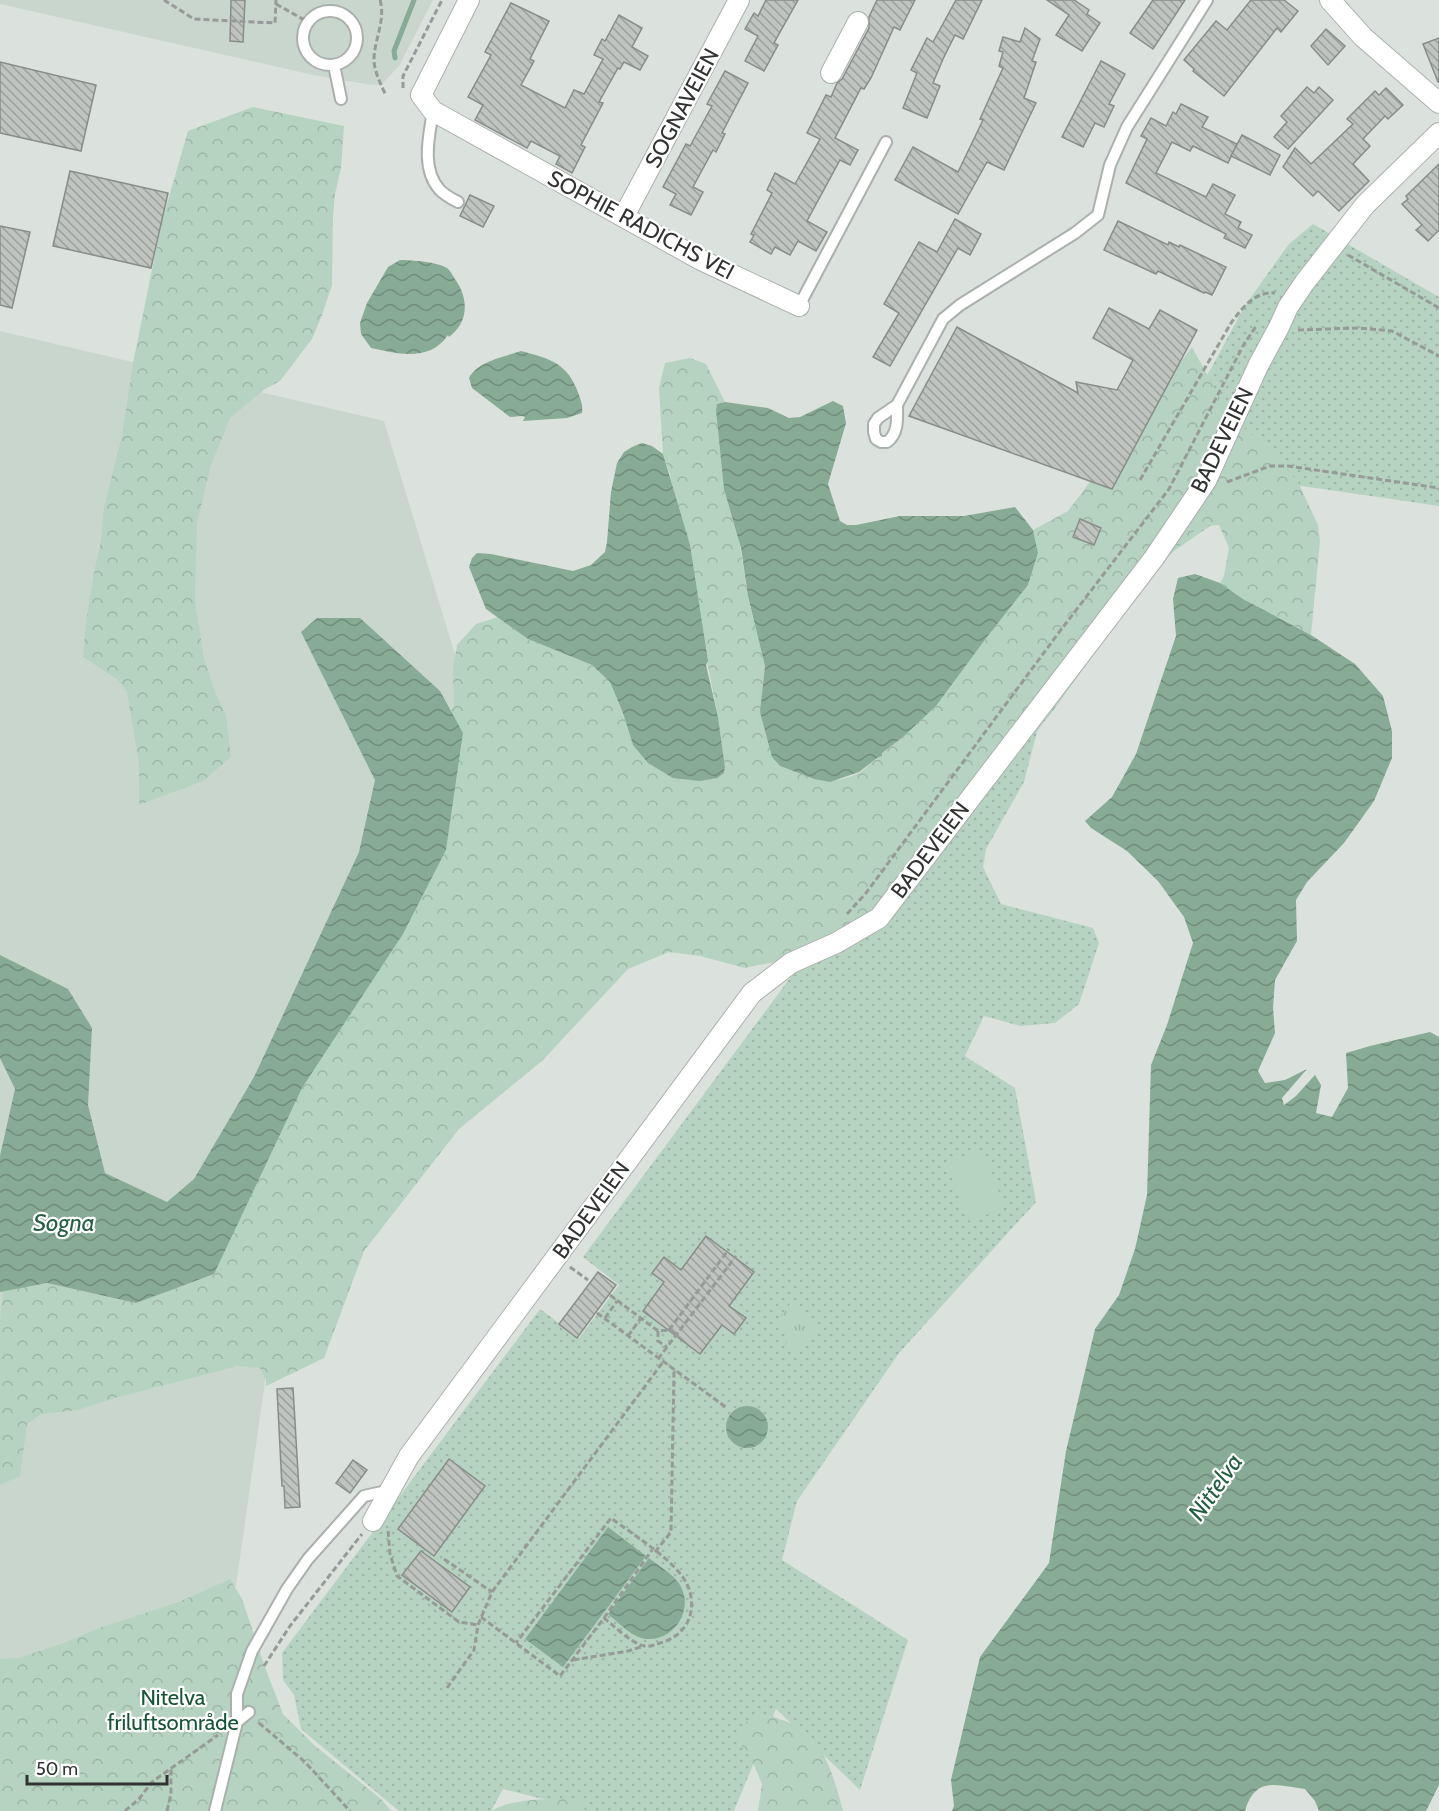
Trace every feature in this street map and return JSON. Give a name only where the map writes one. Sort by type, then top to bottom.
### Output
[{"type":"street","points":[[433,111],[421,95],[469,0]]},
{"type":"street","name":"SOGNAVEIEN","points":[[624,216],[740,0]]},
{"type":"street","points":[[1330,0],[1363,37],[1439,103]]},
{"type":"street","points":[[831,73],[858,22]]},
{"type":"street","name":"SOPHIE RADICHS VEI","points":[[433,111],[701,260],[800,306]]},
{"type":"street","name":"BADEVEIEN","points":[[380,1526],[391,1490],[409,1456],[752,993],[791,963],[836,943],[879,918],[1154,558],[1206,481],[1258,366],[1298,292],[1365,205],[1439,133]]},
{"type":"lane","points":[[897,405],[943,319],[960,305],[1076,233],[1098,215],[1110,165],[1127,127],[1207,0]]},
{"type":"lane","points":[[335,11],[349,18],[357,31],[356,46],[348,59],[334,65],[322,64],[311,57],[304,46],[303,33],[308,22],[320,12],[335,11]]},
{"type":"lane","points":[[334,65],[341,99]]},
{"type":"lane","points":[[433,111],[427,148],[429,168],[433,181],[440,191],[458,202]]},
{"type":"lane","name":"SOPHIE RADICHS VEI","points":[[800,306],[886,142]]},
{"type":"lane","points":[[215,1811],[237,1722],[237,1694],[252,1652],[287,1589],[308,1559],[364,1496],[391,1490]]},
{"type":"lane","points":[[237,1722],[249,1712]]},
{"type":"path","points":[[164,0],[194,20],[275,23],[276,2],[308,22]]},
{"type":"path","points":[[380,0],[381,28],[375,45],[374,64],[386,96]]},
{"type":"path","points":[[404,96],[403,76],[442,0]]},
{"type":"path","points":[[1334,247],[1439,308]]},
{"type":"path","points":[[1140,480],[1214,350],[1242,308],[1255,297],[1269,292],[1298,292]]},
{"type":"path","points":[[844,916],[866,893],[1059,631],[1169,489],[1234,362],[1259,322]]},
{"type":"path","points":[[1279,327],[1293,330],[1359,328],[1392,331],[1439,356]]},
{"type":"path","points":[[1206,481],[1217,486],[1262,468],[1288,466],[1439,488]]},
{"type":"path","points":[[669,1330],[729,1249]]},
{"type":"path","points":[[658,1359],[736,1256]]},
{"type":"path","points":[[610,1295],[658,1331],[669,1330],[676,1334]]},
{"type":"path","points":[[605,1318],[617,1301]]},
{"type":"path","points":[[597,1312],[727,1408]]},
{"type":"path","points":[[628,1336],[641,1318]]},
{"type":"path","points":[[658,1331],[658,1341],[667,1347]]},
{"type":"path","points":[[447,1688],[474,1650],[478,1625],[492,1592],[663,1362]]},
{"type":"path","points":[[481,1617],[560,1676],[573,1660],[654,1551],[671,1532],[674,1370]]},
{"type":"path","points":[[516,1643],[611,1518],[676,1568],[686,1583],[692,1599],[692,1611],[688,1624],[670,1640],[628,1651],[573,1660]]},
{"type":"path","points":[[260,1671],[290,1626],[380,1526],[397,1576],[459,1622],[478,1625]]},
{"type":"path","points":[[444,1559],[492,1592]]},
{"type":"path","points":[[603,1618],[633,1641],[644,1646]]},
{"type":"path","points":[[249,1712],[257,1722],[305,1762],[350,1811]]},
{"type":"path","points":[[125,1811],[139,1799],[152,1782],[206,1744]]},
{"type":"path","points":[[167,1811],[171,1794],[171,1769]]},
{"type":"shaded area","points":[[0,0],[433,0],[399,66],[382,84],[372,85],[313,75],[0,4]]},
{"type":"shaded area","points":[[0,331],[384,421],[494,783],[289,1213],[220,1698],[0,1811]]},
{"type":"green space","points":[[253,107],[344,126],[341,168],[333,215],[332,285],[312,339],[280,381],[265,389],[230,418],[211,465],[197,523],[196,608],[204,658],[215,692],[226,715],[231,757],[203,781],[139,805],[139,764],[127,692],[118,680],[83,657],[86,621],[101,540],[104,507],[122,436],[133,363],[162,221],[188,131]]},
{"type":"green space","points":[[1313,224],[1439,297],[1439,506],[1275,482],[1156,563],[1037,732],[1024,782],[986,849],[983,867],[1001,904],[1093,928],[1099,943],[1079,1004],[1055,1023],[1021,1026],[984,1016],[965,1056],[1015,1088],[1036,1202],[899,1353],[797,1501],[782,1560],[908,1640],[860,1790],[776,1709],[734,1811],[583,1811],[583,1809],[503,1789],[491,1811],[399,1811],[301,1729],[294,1695],[283,1680],[282,1653],[540,1309],[579,1338],[619,1285],[583,1257],[796,970],[1118,519],[1212,367],[1244,307],[1289,244]]},
{"type":"green space","points":[[1192,347],[1230,416],[1265,446],[1298,482],[1318,525],[1320,541],[1311,635],[1243,599],[1220,583],[1224,576],[1229,548],[1219,525],[1199,526],[1114,615],[1086,665],[1050,715],[864,923],[789,959],[745,968],[700,956],[669,952],[628,969],[542,1061],[459,1129],[364,1251],[324,1358],[266,1386],[266,1380],[260,1368],[238,1366],[78,1410],[41,1414],[27,1424],[20,1476],[0,1485],[0,1319],[3,1291],[47,1283],[136,1303],[302,1088],[403,934],[446,850],[463,734],[450,711],[454,707],[453,669],[457,645],[476,624],[498,617],[528,639],[592,665],[610,682],[633,745],[724,773],[718,717],[670,475],[663,454],[659,388],[665,363],[690,358],[706,364],[725,402],[717,404],[748,596],[765,666],[763,687],[780,766],[810,777],[838,780],[859,773],[882,756],[882,753],[936,706],[1028,585],[1038,553],[1033,530],[1068,511]]},
{"type":"green space","points":[[983,1150],[1005,1208],[969,1221],[947,1164]]},
{"type":"green space","points":[[793,1300],[819,1327],[798,1351],[792,1353],[786,1347],[788,1333],[776,1322]]},
{"type":"green space","name":"Nitelva friluftsområde","points":[[230,1579],[242,1599],[283,1714],[314,1745],[381,1799],[391,1811],[0,1811],[0,1659],[19,1658],[61,1644],[102,1627],[179,1602]]},
{"type":"green space","points":[[769,1715],[800,1727],[815,1741],[830,1770],[843,1811],[758,1811],[762,1784],[751,1758],[735,1737],[745,1722]]},
{"type":"green space","points":[[577,1798],[586,1811],[492,1811],[521,1801]]},
{"type":"water","points":[[400,260],[431,263],[447,268],[460,287],[465,302],[463,317],[456,331],[449,337],[448,335],[441,344],[423,353],[402,354],[371,348],[361,334],[360,323],[367,303],[388,267]]},
{"type":"water","points":[[521,351],[550,360],[564,369],[575,384],[581,401],[582,413],[567,418],[523,421],[525,417],[510,417],[472,388],[469,378],[479,367],[492,360]]},
{"type":"water","points":[[833,401],[843,406],[846,423],[828,484],[840,521],[847,525],[856,525],[900,516],[964,516],[1015,507],[1033,530],[1038,553],[1028,585],[936,706],[882,753],[882,756],[859,772],[830,782],[814,779],[780,766],[772,757],[760,712],[765,666],[748,596],[741,548],[724,489],[716,410],[717,404],[725,402],[768,408],[789,418],[800,417]]},
{"type":"water","points":[[642,443],[652,446],[663,454],[690,545],[708,661],[706,665],[718,717],[725,767],[724,773],[717,778],[700,781],[673,778],[648,763],[633,745],[610,682],[592,665],[528,639],[486,609],[469,567],[472,558],[477,553],[573,571],[591,565],[605,552],[611,492],[617,463],[624,452]]},
{"type":"water","name":"Nittelva","points":[[1195,574],[1220,583],[1243,599],[1311,635],[1355,664],[1383,696],[1392,731],[1392,758],[1374,801],[1344,843],[1307,882],[1296,900],[1297,941],[1275,980],[1273,1008],[1275,1033],[1258,1071],[1265,1083],[1285,1080],[1307,1069],[1282,1098],[1284,1105],[1296,1096],[1315,1075],[1321,1085],[1316,1113],[1332,1117],[1348,1088],[1346,1053],[1430,1032],[1439,1037],[1439,1785],[1426,1811],[1319,1811],[1315,1801],[1305,1789],[1268,1785],[1255,1792],[1245,1811],[952,1811],[954,1806],[951,1780],[980,1657],[1049,1563],[1066,1451],[1095,1329],[1119,1295],[1135,1249],[1147,1195],[1151,1065],[1167,1025],[1193,943],[1184,917],[1158,881],[1127,851],[1091,828],[1085,821],[1112,797],[1136,754],[1176,636],[1173,599],[1178,578]]},
{"type":"water","name":"Sogna","points":[[317,618],[360,618],[440,691],[463,733],[446,850],[403,934],[302,1088],[214,1274],[136,1303],[47,1283],[0,1292],[0,1156],[15,1089],[0,1058],[0,955],[68,989],[92,1028],[88,1105],[105,1173],[167,1202],[194,1179],[254,1077],[359,852],[375,780],[301,632]]},
{"type":"water","points":[[747,1406],[755,1407],[762,1412],[767,1419],[767,1435],[762,1442],[755,1447],[747,1448],[739,1447],[732,1442],[727,1435],[726,1427],[727,1419],[732,1412],[739,1407]]},
{"type":"water","points":[[608,1527],[646,1556],[563,1667],[525,1639]]},
{"type":"water","points":[[649,1558],[678,1582],[685,1601],[684,1611],[674,1628],[667,1634],[647,1639],[631,1633],[608,1614]]},
{"type":"building","points":[[231,0],[245,0],[243,42],[230,41]]},
{"type":"building","points":[[766,0],[798,0],[774,43],[778,45],[764,71],[745,61],[758,36],[745,29],[754,13],[758,16]]},
{"type":"building","points":[[877,0],[915,0],[900,30],[894,27],[871,78],[864,89],[861,88],[835,138],[858,150],[850,165],[840,160],[807,221],[827,232],[816,251],[798,241],[790,255],[775,247],[771,254],[750,242],[754,235],[751,234],[772,193],[767,190],[775,173],[795,184],[820,139],[807,133],[826,95],[831,97],[869,28],[869,17]]},
{"type":"building","points":[[956,0],[982,0],[963,39],[955,35],[943,59],[933,83],[940,86],[927,118],[903,108],[917,73],[911,70],[927,38],[933,42]]},
{"type":"building","points":[[1047,0],[1074,0],[1089,10],[1087,14],[1100,23],[1082,51],[1056,35],[1069,15]]},
{"type":"building","points":[[1153,0],[1185,0],[1153,49],[1130,33]]},
{"type":"building","points":[[1251,0],[1284,0],[1298,11],[1281,32],[1277,28],[1224,96],[1193,71],[1194,69],[1184,60],[1216,21],[1227,30]]},
{"type":"building","points":[[511,3],[549,21],[530,59],[534,61],[521,85],[565,108],[574,90],[584,94],[603,59],[594,55],[602,39],[605,41],[619,15],[642,28],[632,47],[648,56],[640,70],[624,62],[620,69],[618,68],[599,102],[603,103],[581,145],[585,147],[572,173],[556,164],[560,156],[531,141],[527,148],[475,120],[483,105],[468,97],[491,55],[485,52]]},
{"type":"building","points":[[1025,28],[1040,39],[1032,61],[1036,62],[1024,98],[1036,103],[1004,170],[987,162],[958,214],[895,180],[913,147],[958,172],[983,120],[980,119],[1003,68],[999,66],[1003,52],[999,51],[1003,37],[1020,42]]},
{"type":"building","points":[[1326,29],[1345,46],[1328,65],[1311,46]]},
{"type":"building","points":[[1439,38],[1439,82],[1438,82],[1423,44]]},
{"type":"building","points":[[1101,61],[1125,74],[1109,104],[1114,106],[1104,127],[1095,123],[1083,147],[1062,137]]},
{"type":"building","points":[[0,62],[96,85],[81,151],[0,133]]},
{"type":"building","points":[[725,71],[748,83],[722,133],[725,134],[716,152],[713,150],[693,187],[703,192],[691,215],[670,205],[676,194],[663,187],[686,144],[690,146],[712,106],[707,104]]},
{"type":"building","points":[[1307,87],[1314,93],[1319,87],[1333,100],[1288,149],[1274,137],[1287,122],[1281,116]]},
{"type":"building","points":[[1386,88],[1403,105],[1388,119],[1385,116],[1363,139],[1370,146],[1353,164],[1369,181],[1339,211],[1318,191],[1313,196],[1283,167],[1295,148],[1311,164],[1353,124],[1347,119],[1375,91],[1379,95]]},
{"type":"building","points":[[1181,104],[1208,117],[1202,127],[1237,144],[1228,163],[1193,146],[1190,151],[1172,142],[1156,173],[1206,197],[1213,184],[1235,195],[1225,214],[1241,222],[1238,228],[1252,235],[1245,248],[1224,238],[1226,234],[1126,183],[1147,139],[1141,136],[1151,118],[1166,126],[1173,112],[1176,114]]},
{"type":"building","points":[[1242,135],[1280,155],[1270,175],[1231,156]]},
{"type":"building","points":[[1439,164],[1439,230],[1428,241],[1416,230],[1422,225],[1402,204],[1408,199],[1406,196]]},
{"type":"building","points":[[70,171],[168,193],[151,268],[53,246]]},
{"type":"building","points":[[470,195],[494,206],[483,227],[460,216]]},
{"type":"building","points":[[955,219],[981,234],[970,255],[958,248],[890,366],[873,357],[899,313],[884,304],[919,242],[937,252]]},
{"type":"building","points":[[1118,221],[1168,245],[1169,242],[1179,247],[1180,245],[1226,267],[1212,295],[1158,271],[1156,274],[1104,250]]},
{"type":"building","points":[[0,226],[30,232],[12,308],[0,305]]},
{"type":"building","points":[[1109,308],[1149,329],[1160,310],[1197,330],[1112,489],[909,416],[957,327],[1078,393],[1076,382],[1117,390],[1133,360],[1093,338]]},
{"type":"building","points":[[1080,519],[1101,528],[1094,545],[1073,537]]},
{"type":"building","points":[[706,1236],[754,1272],[729,1306],[746,1318],[734,1334],[722,1325],[700,1354],[643,1311],[664,1282],[652,1273],[664,1257],[681,1270]]},
{"type":"building","points":[[598,1272],[616,1285],[577,1338],[559,1324]]},
{"type":"building","points":[[293,1388],[300,1507],[285,1508],[277,1389]]},
{"type":"building","points":[[449,1459],[485,1486],[434,1556],[398,1529]]},
{"type":"building","points":[[353,1460],[367,1470],[350,1493],[336,1483]]},
{"type":"building","points":[[421,1551],[470,1587],[452,1612],[402,1575]]},
{"type":"waterway","points":[[395,58],[394,51],[414,0]]}]
